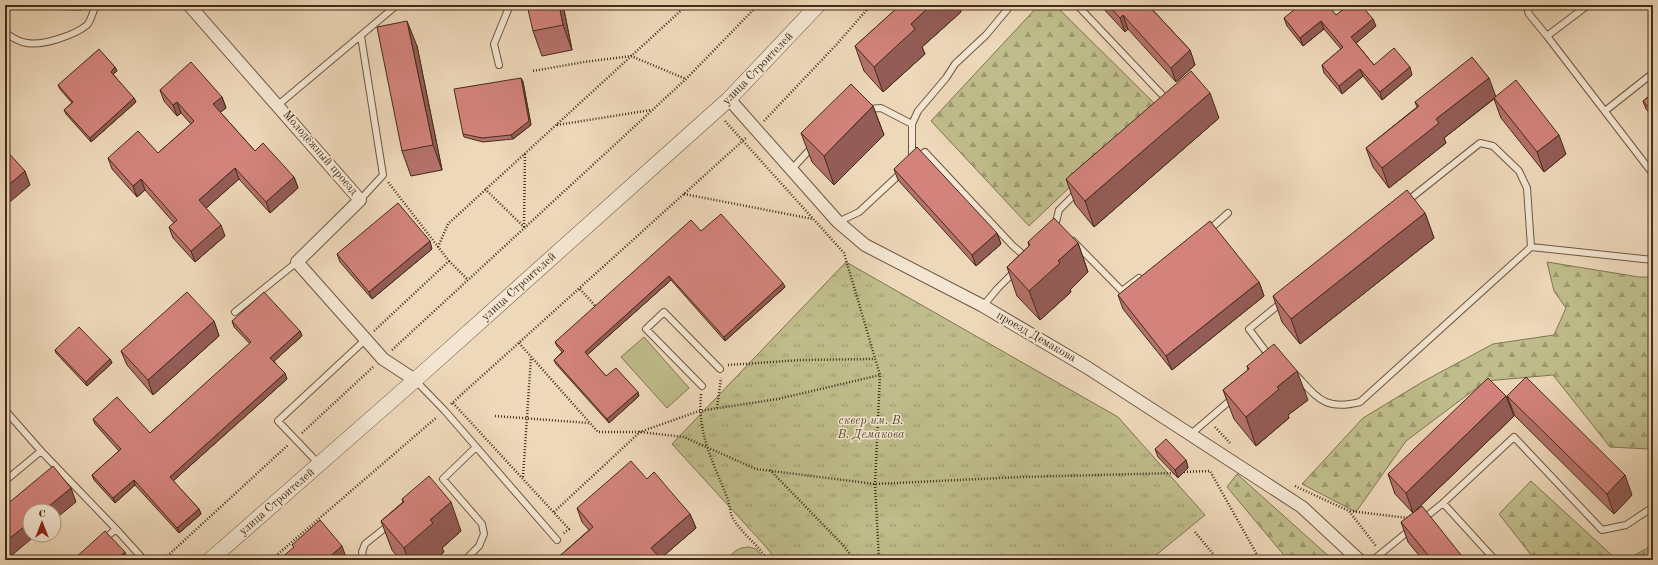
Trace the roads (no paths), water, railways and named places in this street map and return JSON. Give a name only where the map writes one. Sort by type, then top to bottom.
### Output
[{"type":"street","name":"Молодёжный проезд","points":[[189,5],[360,200],[298,262]]},
{"type":"street","name":"улица Строителей","points":[[210,560],[320,465],[729,100],[818,5]]},
{"type":"street","name":"проезд Демакова","points":[[729,100],[838,222],[865,245],[983,306],[1088,368],[1302,507],[1359,560]]},
{"type":"street","points":[[298,262],[382,358],[415,380]]},
{"type":"lane","points":[[5,32],[13,38],[27,43],[42,44],[72,34],[88,24],[96,5]]},
{"type":"lane","points":[[278,106],[397,5]]},
{"type":"lane","points":[[499,65],[494,44],[510,5]]},
{"type":"lane","points":[[912,161],[912,124],[918,111],[946,78],[955,64],[986,35],[1011,5]]},
{"type":"lane","points":[[1077,5],[1170,103],[1164,108]]},
{"type":"lane","points":[[1526,5],[1529,14],[1653,174]]},
{"type":"lane","points":[[1547,36],[1588,5]]},
{"type":"lane","points":[[360,200],[383,175],[361,36]]},
{"type":"lane","points":[[1604,112],[1653,73]]},
{"type":"lane","points":[[859,109],[881,108],[912,124]]},
{"type":"lane","points":[[792,169],[802,156],[820,140]]},
{"type":"lane","points":[[1400,206],[1480,143],[1493,146],[1519,171],[1527,188],[1531,247]]},
{"type":"lane","points":[[838,222],[859,212],[919,154],[925,152],[1013,246],[1030,256],[1023,263]]},
{"type":"lane","points":[[1060,232],[1052,230],[1059,210],[1083,187]]},
{"type":"lane","points":[[1200,237],[1228,213]]},
{"type":"lane","points":[[1066,236],[1092,259],[1122,291],[1144,275]]},
{"type":"lane","points":[[1288,371],[1295,374],[1320,399],[1335,406],[1346,406],[1360,402],[1531,247],[1653,260]]},
{"type":"lane","points":[[235,312],[298,262]]},
{"type":"lane","points":[[983,306],[1018,268]]},
{"type":"lane","points":[[1274,363],[1249,329],[1285,300]]},
{"type":"lane","points":[[702,386],[646,329],[664,312],[721,370]]},
{"type":"lane","points":[[320,465],[278,421],[365,340]]},
{"type":"lane","points":[[415,380],[557,540]]},
{"type":"lane","points":[[1190,434],[1238,394]]},
{"type":"lane","points":[[5,410],[41,451],[116,528],[144,560]]},
{"type":"lane","points":[[1373,560],[1443,503],[1514,437],[1602,530],[1626,525],[1653,507]]},
{"type":"lane","points":[[437,484],[476,447]]},
{"type":"lane","points":[[5,481],[41,451]]},
{"type":"lane","points":[[443,479],[482,524],[484,534],[479,546],[465,560]]},
{"type":"lane","points":[[1443,503],[1495,560]]},
{"type":"lane","points":[[364,560],[362,552],[365,544],[395,519]]},
{"type":"lane","points":[[99,544],[116,528]]},
{"type":"park label","name":"сквер им. В. В. Демакова","points":[[871,428]]}]
